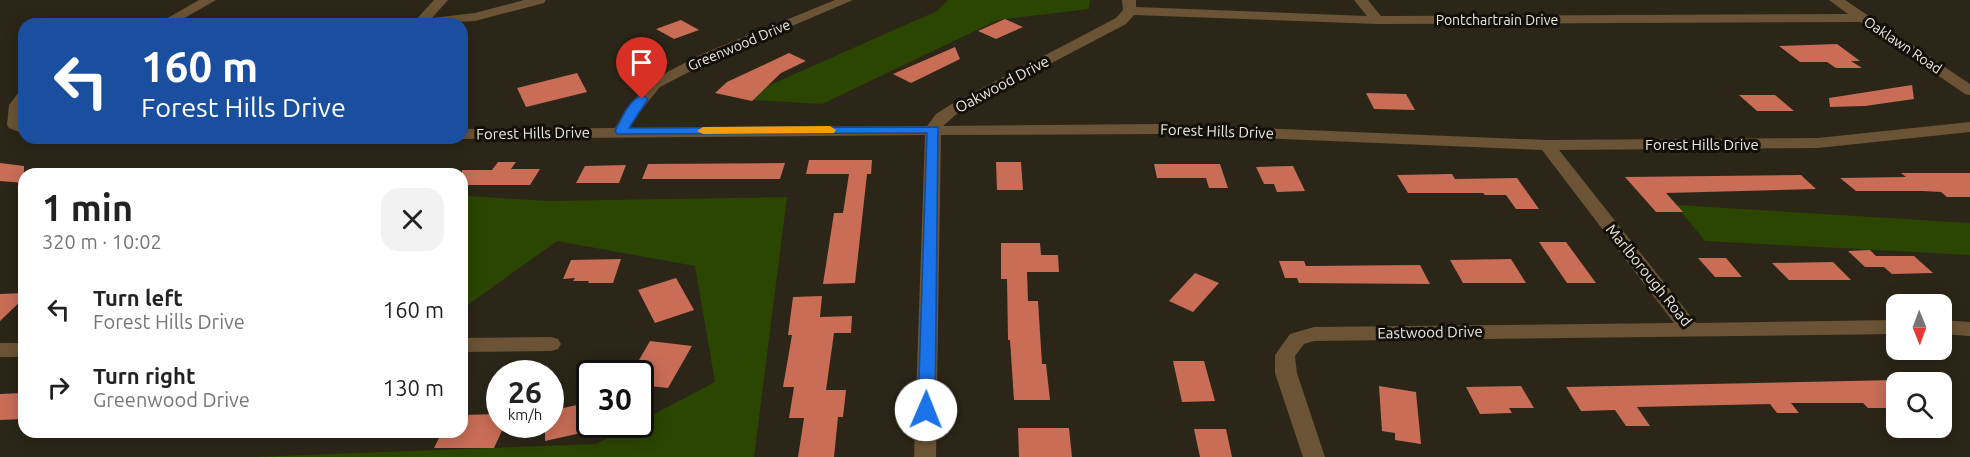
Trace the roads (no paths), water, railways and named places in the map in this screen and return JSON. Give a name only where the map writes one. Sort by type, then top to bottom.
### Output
[{"type":"street","points":[[175,18],[209,0]]},
{"type":"street","points":[[425,18],[441,0]]},
{"type":"street","points":[[468,19],[539,0]]},
{"type":"street","name":"Greenwood Drive","points":[[621,131],[630,114],[655,84],[707,57],[846,0]]},
{"type":"street","points":[[1361,0],[1377,20]]},
{"type":"street","name":"Oaklawn Road","points":[[1836,0],[1970,91]]},
{"type":"street","name":"Pontchartrain Drive","points":[[1129,5],[1377,20],[1863,18]]},
{"type":"street","name":"Oakwood Drive","points":[[933,129],[942,117],[955,108],[1112,26],[1127,16],[1129,5]]},
{"type":"street","name":"Forest Hills Drive","points":[[468,134],[621,131],[1160,129],[1547,145],[1818,143],[1970,127]]},
{"type":"street","points":[[925,457],[933,129]]},
{"type":"street","name":"Marlborough Road","points":[[1547,145],[1690,329],[1886,327]]},
{"type":"street","points":[[1952,328],[1970,329]]},
{"type":"street","name":"Eastwood Drive","points":[[1314,457],[1286,373],[1285,355],[1297,339],[1314,334],[1690,329]]},
{"type":"street","points":[[468,345],[551,344]]},
{"type":"street","points":[[0,350],[18,350]]}]
